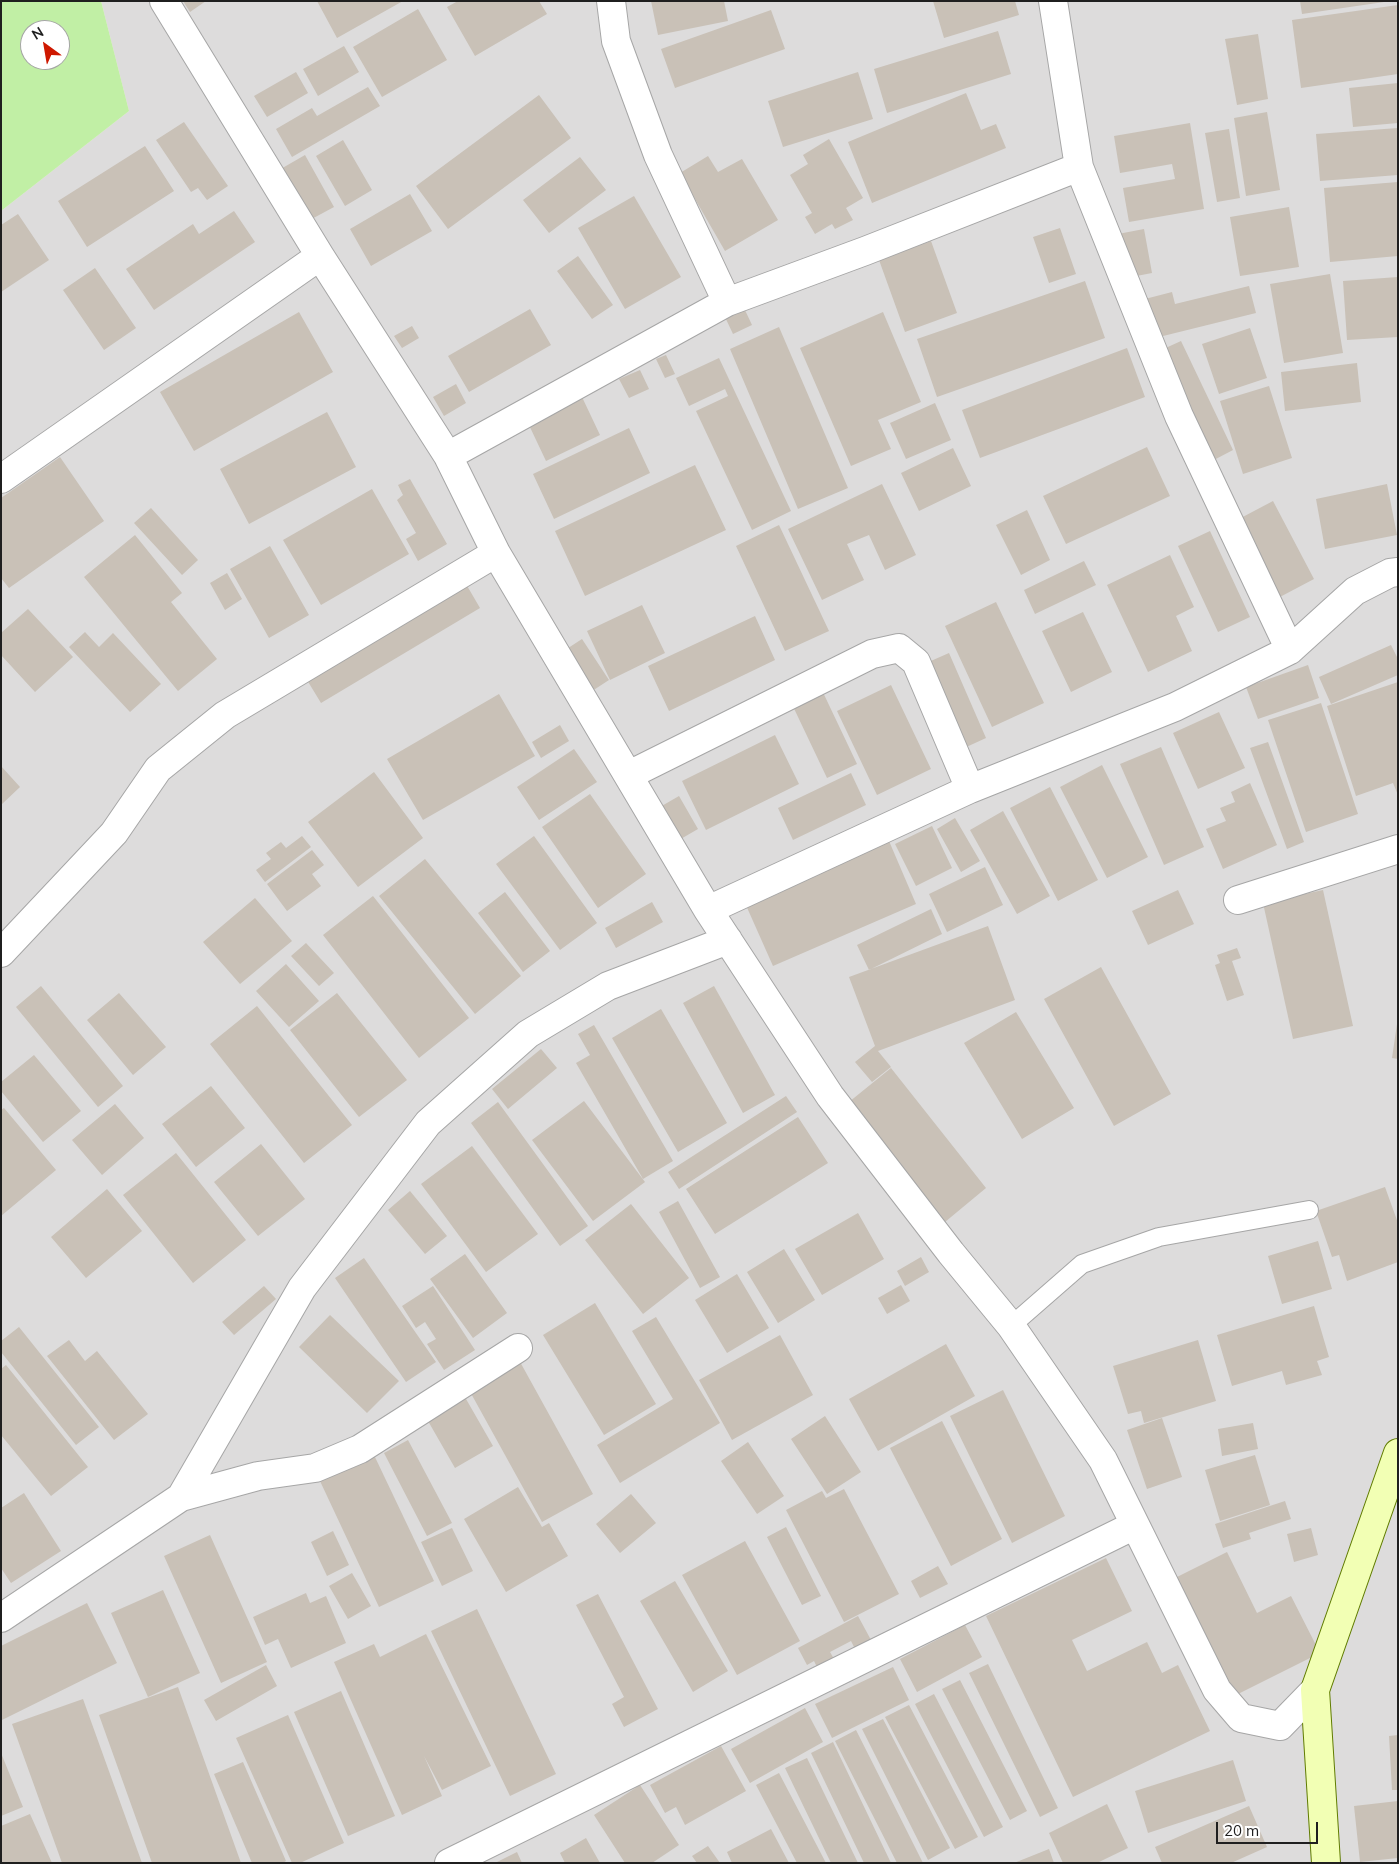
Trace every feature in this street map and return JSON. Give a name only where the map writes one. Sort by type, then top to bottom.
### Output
[{"type":"main road","points":[[1326,1863],[1315,1690],[1398,1453]]},
{"type":"street","points":[[164,1],[320,256],[448,456],[496,553],[708,910],[830,1096],[951,1253],[1011,1326],[1103,1460],[1217,1690],[1241,1718],[1280,1726],[1315,1690]]},
{"type":"street","points":[[611,1],[616,41],[658,155],[727,302]]},
{"type":"street","points":[[1053,1],[1079,167],[1179,416],[1290,650]]},
{"type":"street","points":[[448,456],[727,302],[865,251],[1079,167]]},
{"type":"street","points":[[1,479],[320,256]]},
{"type":"street","points":[[1,954],[114,834],[158,769],[225,715],[496,553]]},
{"type":"street","points":[[708,910],[970,789],[1175,706],[1290,650],[1355,591],[1390,573],[1398,572]]},
{"type":"street","points":[[628,775],[872,654],[899,648],[916,662],[970,789]]},
{"type":"street","points":[[1238,900],[1398,849]]},
{"type":"street","points":[[181,1497],[302,1288],[428,1122],[528,1034],[608,986],[728,940]]},
{"type":"street","points":[[1,1618],[181,1497],[258,1476],[315,1468],[360,1449],[518,1348]]},
{"type":"street","points":[[449,1863],[1135,1524]]},
{"type":"lane","points":[[1011,1326],[1082,1264],[1159,1237],[1310,1210]]},
{"type":"shaded area","points":[[101,1],[1398,1],[1398,1863],[1,1863],[1,211],[129,111]]},
{"type":"green space","points":[[1,1],[101,1],[129,111],[1,211]]},
{"type":"building","points":[[183,1],[206,1],[190,12]]},
{"type":"building","points":[[317,1],[403,1],[337,38]]},
{"type":"building","points":[[458,1],[539,1],[547,14],[475,56],[447,7]]},
{"type":"building","points":[[651,1],[724,1],[728,21],[658,35]]},
{"type":"building","points":[[933,1],[1015,1],[1019,15],[944,38]]},
{"type":"building","points":[[1300,1],[1384,1],[1384,2],[1302,14]]},
{"type":"building","points":[[1398,5],[1398,74],[1301,88],[1292,20]]},
{"type":"building","points":[[418,9],[447,60],[382,97],[353,47]]},
{"type":"building","points":[[771,10],[785,49],[675,88],[661,49]]},
{"type":"building","points":[[998,31],[1011,74],[887,113],[874,69]]},
{"type":"building","points":[[1258,34],[1268,99],[1237,105],[1225,39]]},
{"type":"building","points":[[344,46],[359,72],[318,96],[303,69]]},
{"type":"building","points":[[296,72],[308,93],[267,117],[254,96]]},
{"type":"building","points":[[858,72],[873,119],[783,147],[768,101]]},
{"type":"building","points":[[1398,83],[1398,123],[1353,127],[1349,88]]},
{"type":"building","points":[[368,87],[380,106],[292,157],[276,129],[312,108],[317,116]]},
{"type":"building","points":[[966,93],[981,130],[996,124],[1006,148],[872,203],[848,142]]},
{"type":"building","points":[[539,95],[571,138],[448,229],[416,186]]},
{"type":"building","points":[[1267,112],[1280,190],[1246,196],[1234,118]]},
{"type":"building","points":[[184,122],[228,186],[207,200],[198,188],[191,192],[156,140]]},
{"type":"building","points":[[1190,123],[1204,209],[1129,222],[1123,188],[1175,179],[1172,164],[1120,173],[1114,136]]},
{"type":"building","points":[[1398,128],[1398,175],[1320,181],[1316,134]]},
{"type":"building","points":[[1229,129],[1240,198],[1217,202],[1205,133]]},
{"type":"building","points":[[829,139],[863,198],[846,208],[853,220],[835,229],[832,224],[815,234],[805,217],[812,213],[790,175],[808,164],[803,155]]},
{"type":"building","points":[[343,140],[372,190],[345,206],[316,156]]},
{"type":"building","points":[[145,146],[174,191],[87,247],[58,201]]},
{"type":"building","points":[[305,155],[334,207],[308,221],[279,170]]},
{"type":"building","points":[[708,156],[718,172],[742,159],[778,220],[725,251],[680,173]]},
{"type":"building","points":[[580,157],[606,190],[549,233],[523,200]]},
{"type":"building","points":[[1398,182],[1398,256],[1330,262],[1324,188]]},
{"type":"building","points":[[410,194],[432,231],[371,266],[350,229]]},
{"type":"building","points":[[634,196],[681,277],[625,309],[578,228]]},
{"type":"building","points":[[1289,207],[1299,267],[1240,276],[1230,217]]},
{"type":"building","points":[[234,211],[255,242],[154,310],[126,269],[193,224],[199,234]]},
{"type":"building","points":[[18,214],[49,260],[1,292],[1,225]]},
{"type":"building","points":[[1060,228],[1076,274],[1049,283],[1033,237]]},
{"type":"building","points":[[1144,229],[1152,273],[1126,278],[1118,234]]},
{"type":"building","points":[[931,241],[957,313],[905,332],[879,260]]},
{"type":"building","points":[[578,256],[613,305],[592,319],[557,271]]},
{"type":"building","points":[[95,268],[136,328],[104,350],[63,290]]},
{"type":"building","points":[[1330,274],[1343,353],[1284,363],[1270,284]]},
{"type":"building","points":[[1398,277],[1398,337],[1347,340],[1343,281]]},
{"type":"building","points":[[1085,281],[1105,338],[937,397],[917,339]]},
{"type":"building","points":[[1249,286],[1256,313],[1155,338],[1145,299],[1172,292],[1175,304]]},
{"type":"building","points":[[744,308],[752,325],[733,334],[725,317]]},
{"type":"building","points":[[530,309],[551,345],[469,392],[448,356]]},
{"type":"building","points":[[299,312],[333,372],[194,451],[160,392]]},
{"type":"building","points":[[883,312],[921,402],[878,420],[891,449],[851,466],[800,348]]},
{"type":"building","points":[[412,326],[419,338],[402,348],[394,336]]},
{"type":"building","points":[[779,327],[848,488],[798,509],[730,349]]},
{"type":"building","points":[[1250,328],[1267,378],[1219,394],[1202,344]]},
{"type":"building","points":[[1181,341],[1233,450],[1212,461],[1159,351]]},
{"type":"building","points":[[1127,348],[1145,397],[980,458],[962,410]]},
{"type":"building","points":[[666,355],[675,374],[665,378],[656,359]]},
{"type":"building","points":[[719,358],[791,511],[752,530],[696,411],[728,396],[725,389],[689,406],[676,378]]},
{"type":"building","points":[[1357,363],[1361,402],[1285,411],[1281,372]]},
{"type":"building","points":[[640,370],[649,389],[629,398],[619,379]]},
{"type":"building","points":[[456,384],[466,403],[444,416],[433,397]]},
{"type":"building","points":[[1269,386],[1292,458],[1243,474],[1220,401]]},
{"type":"building","points":[[582,397],[600,435],[546,461],[528,423]]},
{"type":"building","points":[[935,403],[951,440],[906,459],[890,423]]},
{"type":"building","points":[[327,412],[356,467],[249,524],[220,469]]},
{"type":"building","points":[[629,428],[650,473],[554,519],[533,474]]},
{"type":"building","points":[[1147,447],[1170,496],[1066,544],[1043,496]]},
{"type":"building","points":[[953,448],[971,486],[919,511],[901,473]]},
{"type":"building","points":[[60,457],[104,521],[9,588],[1,578],[1,498]]},
{"type":"building","points":[[695,465],[726,530],[585,596],[555,531]]},
{"type":"building","points":[[410,479],[447,544],[418,561],[406,539],[416,533],[397,500],[403,495],[398,485]]},
{"type":"building","points":[[882,484],[916,555],[885,570],[869,535],[847,544],[864,580],[822,600],[788,529]]},
{"type":"building","points":[[1387,484],[1397,535],[1325,549],[1316,499]]},
{"type":"building","points":[[372,489],[409,554],[321,605],[283,540]]},
{"type":"building","points":[[1273,501],[1314,579],[1278,598],[1237,520]]},
{"type":"building","points":[[151,508],[198,560],[182,575],[134,523]]},
{"type":"building","points":[[1027,510],[1050,560],[1021,575],[996,525]]},
{"type":"building","points":[[779,525],[829,631],[785,651],[736,546]]},
{"type":"building","points":[[1210,531],[1250,617],[1218,632],[1178,546]]},
{"type":"building","points":[[135,535],[182,593],[171,602],[217,659],[178,691],[84,577]]},
{"type":"building","points":[[270,546],[309,615],[269,638],[230,569]]},
{"type":"building","points":[[1170,555],[1194,607],[1176,616],[1192,651],[1148,672],[1107,585]]},
{"type":"building","points":[[1084,561],[1096,585],[1035,614],[1024,590]]},
{"type":"building","points":[[227,573],[242,599],[225,610],[210,583]]},
{"type":"building","points":[[466,584],[480,608],[321,703],[307,680]]},
{"type":"building","points":[[996,602],[1044,703],[992,727],[945,626]]},
{"type":"building","points":[[642,605],[665,653],[610,680],[587,631]]},
{"type":"building","points":[[28,609],[73,657],[35,692],[1,655],[1,633]]},
{"type":"building","points":[[1083,612],[1112,672],[1071,692],[1042,631]]},
{"type":"building","points":[[755,616],[775,660],[669,711],[648,666]]},
{"type":"building","points":[[85,632],[99,647],[113,633],[161,684],[130,712],[69,647]]},
{"type":"building","points":[[582,639],[609,680],[586,695],[559,654]]},
{"type":"building","points":[[1391,645],[1398,659],[1398,675],[1331,704],[1319,677]]},
{"type":"building","points":[[949,653],[986,738],[962,749],[924,664]]},
{"type":"building","points":[[1308,665],[1319,698],[1258,719],[1246,687]]},
{"type":"building","points":[[1398,682],[1398,795],[1393,783],[1356,796],[1327,706]]},
{"type":"building","points":[[819,684],[857,764],[827,778],[789,698]]},
{"type":"building","points":[[891,685],[931,769],[877,795],[837,711]]},
{"type":"building","points":[[499,694],[535,756],[423,820],[387,759]]},
{"type":"building","points":[[1321,703],[1358,814],[1306,832],[1268,720]]},
{"type":"building","points":[[1219,712],[1245,768],[1198,789],[1173,733]]},
{"type":"building","points":[[560,725],[569,741],[541,758],[532,742]]},
{"type":"building","points":[[775,735],[799,784],[706,830],[682,781]]},
{"type":"building","points":[[1268,742],[1304,842],[1287,849],[1250,748]]},
{"type":"building","points":[[1161,747],[1204,847],[1164,865],[1120,764]]},
{"type":"building","points":[[574,749],[597,782],[539,820],[517,787]]},
{"type":"building","points":[[1102,765],[1148,857],[1107,878],[1060,787]]},
{"type":"building","points":[[1,766],[20,787],[1,805]]},
{"type":"building","points":[[374,772],[423,838],[358,887],[308,822]]},
{"type":"building","points":[[851,773],[866,805],[793,840],[778,808]]},
{"type":"building","points":[[1250,783],[1277,845],[1223,869],[1206,829],[1226,821],[1220,808],[1235,802],[1231,792]]},
{"type":"building","points":[[1050,787],[1098,880],[1058,901],[1010,808]]},
{"type":"building","points":[[590,794],[646,874],[598,908],[542,827]]},
{"type":"building","points":[[679,796],[698,829],[679,840],[660,807]]},
{"type":"building","points":[[1003,811],[1050,896],[1017,914],[970,830]]},
{"type":"building","points":[[955,818],[980,861],[961,872],[937,829]]},
{"type":"building","points":[[932,826],[952,868],[916,886],[895,844]]},
{"type":"building","points":[[302,836],[311,847],[265,882],[256,870],[271,859],[266,853],[281,842],[286,848]]},
{"type":"building","points":[[534,836],[597,923],[560,950],[496,864]]},
{"type":"building","points":[[889,841],[916,904],[773,966],[745,903]]},
{"type":"building","points":[[312,850],[324,865],[312,874],[321,886],[287,911],[267,884]]},
{"type":"building","points":[[425,859],[521,976],[475,1014],[379,896]]},
{"type":"building","points":[[985,867],[1003,905],[947,932],[929,894]]},
{"type":"building","points":[[1178,890],[1194,924],[1148,945],[1132,911]]},
{"type":"building","points":[[1323,890],[1353,1026],[1293,1039],[1263,903]]},
{"type":"building","points":[[505,892],[550,951],[523,972],[478,913]]},
{"type":"building","points":[[373,896],[469,1018],[419,1058],[323,935]]},
{"type":"building","points":[[255,898],[292,941],[240,984],[203,942]]},
{"type":"building","points":[[652,902],[663,922],[616,948],[605,928]]},
{"type":"building","points":[[931,909],[942,934],[869,970],[857,945]]},
{"type":"building","points":[[988,926],[1015,1000],[878,1051],[891,1067],[872,1082],[855,1062],[875,1046],[849,977]]},
{"type":"building","points":[[306,943],[334,973],[319,986],[291,956]]},
{"type":"building","points":[[1237,948],[1241,958],[1232,961],[1244,995],[1227,1001],[1215,965],[1220,963],[1217,955]]},
{"type":"building","points":[[286,964],[319,1001],[289,1027],[256,991]]},
{"type":"building","points":[[1101,967],[1171,1094],[1114,1126],[1044,999]]},
{"type":"building","points":[[41,986],[123,1086],[98,1107],[16,1007]]},
{"type":"building","points":[[714,986],[775,1095],[743,1113],[683,1003]]},
{"type":"building","points":[[119,993],[166,1047],[133,1075],[87,1020]]},
{"type":"building","points":[[337,993],[407,1080],[359,1117],[290,1030]]},
{"type":"building","points":[[257,1006],[352,1125],[304,1163],[210,1044]]},
{"type":"building","points":[[661,1009],[727,1123],[678,1152],[612,1038]]},
{"type":"building","points":[[1016,1012],[1074,1108],[1022,1139],[964,1043]]},
{"type":"building","points":[[1398,1024],[1398,1059],[1392,1058]]},
{"type":"building","points":[[594,1025],[673,1161],[643,1179],[576,1063],[590,1055],[578,1034]]},
{"type":"building","points":[[541,1049],[557,1068],[508,1109],[492,1089]]},
{"type":"building","points":[[34,1055],[81,1111],[43,1142],[1,1091],[1,1082]]},
{"type":"building","points":[[891,1068],[986,1188],[945,1222],[849,1102]]},
{"type":"building","points":[[211,1086],[245,1128],[196,1167],[162,1124]]},
{"type":"building","points":[[786,1096],[797,1112],[679,1189],[668,1172]]},
{"type":"building","points":[[584,1101],[645,1182],[593,1221],[532,1140]]},
{"type":"building","points":[[498,1102],[588,1226],[560,1246],[471,1123]]},
{"type":"building","points":[[115,1104],[144,1138],[102,1175],[72,1140]]},
{"type":"building","points":[[4,1108],[56,1170],[1,1216],[1,1110]]},
{"type":"building","points":[[798,1117],[828,1163],[715,1234],[686,1189]]},
{"type":"building","points":[[261,1144],[305,1199],[258,1236],[214,1182]]},
{"type":"building","points":[[472,1146],[538,1234],[486,1272],[421,1184]]},
{"type":"building","points":[[176,1153],[246,1240],[193,1283],[123,1195]]},
{"type":"building","points":[[1385,1187],[1398,1223],[1398,1262],[1347,1281],[1339,1255],[1332,1257],[1316,1211]]},
{"type":"building","points":[[107,1189],[142,1231],[86,1278],[51,1237]]},
{"type":"building","points":[[410,1191],[447,1236],[425,1254],[388,1210]]},
{"type":"building","points":[[678,1201],[720,1277],[700,1288],[659,1212]]},
{"type":"building","points":[[631,1204],[689,1278],[643,1314],[585,1240]]},
{"type":"building","points":[[858,1213],[884,1259],[822,1295],[795,1249]]},
{"type":"building","points":[[1318,1241],[1332,1289],[1282,1304],[1268,1256]]},
{"type":"building","points":[[784,1249],[815,1300],[778,1323],[747,1272]]},
{"type":"building","points":[[465,1254],[507,1313],[473,1338],[430,1279]]},
{"type":"building","points":[[921,1257],[929,1272],[905,1286],[897,1271]]},
{"type":"building","points":[[364,1258],[436,1362],[406,1382],[335,1278]]},
{"type":"building","points":[[737,1274],[769,1328],[727,1353],[695,1300]]},
{"type":"building","points":[[901,1285],[910,1301],[887,1314],[878,1298]]},
{"type":"building","points":[[264,1286],[276,1299],[234,1335],[222,1322]]},
{"type":"building","points":[[433,1286],[475,1350],[444,1370],[427,1344],[436,1339],[425,1322],[416,1328],[402,1306]]},
{"type":"building","points":[[595,1303],[656,1404],[604,1435],[543,1335]]},
{"type":"building","points":[[1314,1306],[1329,1357],[1317,1361],[1322,1375],[1286,1385],[1282,1371],[1232,1386],[1217,1335]]},
{"type":"building","points":[[330,1315],[399,1381],[367,1413],[299,1347]]},
{"type":"building","points":[[656,1317],[720,1423],[620,1483],[597,1445],[673,1399],[632,1331]]},
{"type":"building","points":[[19,1327],[99,1427],[76,1445],[1,1352],[1,1341]]},
{"type":"building","points":[[780,1335],[813,1395],[732,1440],[699,1380]]},
{"type":"building","points":[[69,1340],[85,1361],[97,1351],[148,1414],[114,1440],[47,1356]]},
{"type":"building","points":[[1198,1340],[1216,1401],[1144,1423],[1141,1411],[1128,1414],[1113,1366]]},
{"type":"building","points":[[946,1344],[975,1396],[878,1451],[849,1399]]},
{"type":"building","points":[[519,1360],[593,1494],[542,1522],[468,1388]]},
{"type":"building","points":[[6,1365],[88,1467],[51,1496],[1,1435],[1,1369]]},
{"type":"building","points":[[1003,1390],[1065,1516],[1012,1543],[950,1416]]},
{"type":"building","points":[[462,1392],[493,1446],[455,1468],[424,1414]]},
{"type":"building","points":[[825,1416],[861,1472],[827,1494],[791,1439]]},
{"type":"building","points":[[1162,1418],[1182,1477],[1147,1489],[1127,1430]]},
{"type":"building","points":[[942,1421],[1002,1539],[951,1566],[890,1448]]},
{"type":"building","points":[[1253,1423],[1258,1449],[1222,1456],[1218,1429]]},
{"type":"building","points":[[408,1440],[452,1523],[427,1536],[384,1453]]},
{"type":"building","points":[[748,1442],[784,1496],[757,1514],[721,1461]]},
{"type":"building","points":[[374,1455],[434,1581],[379,1607],[320,1481]]},
{"type":"building","points":[[1255,1455],[1270,1505],[1220,1521],[1205,1470]]},
{"type":"building","points":[[518,1487],[542,1527],[549,1523],[568,1556],[506,1592],[464,1519]]},
{"type":"building","points":[[844,1489],[899,1594],[844,1622],[786,1510],[822,1491],[826,1498]]},
{"type":"building","points":[[24,1493],[61,1551],[11,1583],[1,1568],[1,1508]]},
{"type":"building","points":[[631,1494],[656,1523],[620,1553],[596,1524]]},
{"type":"building","points":[[1285,1501],[1291,1519],[1249,1533],[1251,1539],[1223,1548],[1215,1524]]},
{"type":"building","points":[[786,1527],[821,1596],[802,1605],[767,1537]]},
{"type":"building","points":[[452,1528],[473,1571],[442,1586],[421,1542]]},
{"type":"building","points":[[1311,1528],[1318,1555],[1294,1562],[1287,1534]]},
{"type":"building","points":[[333,1531],[349,1565],[327,1576],[311,1542]]},
{"type":"building","points":[[210,1535],[267,1662],[221,1683],[164,1556]]},
{"type":"building","points":[[745,1541],[800,1641],[737,1675],[682,1575]]},
{"type":"building","points":[[1227,1552],[1257,1613],[1291,1596],[1320,1653],[1230,1698],[1171,1580]]},
{"type":"building","points":[[1106,1558],[1132,1611],[1072,1640],[1087,1671],[1147,1642],[1162,1673],[1178,1665],[1210,1731],[1073,1797],[986,1616]]},
{"type":"building","points":[[938,1566],[948,1584],[920,1598],[911,1581]]},
{"type":"building","points":[[352,1573],[371,1606],[348,1619],[329,1586]]},
{"type":"building","points":[[675,1581],[728,1671],[693,1692],[640,1601]]},
{"type":"building","points":[[163,1590],[200,1673],[148,1697],[111,1613]]},
{"type":"building","points":[[306,1593],[310,1603],[326,1596],[346,1643],[291,1668],[278,1639],[265,1645],[253,1617]]},
{"type":"building","points":[[598,1594],[658,1709],[624,1727],[612,1704],[624,1697],[576,1605]]},
{"type":"building","points":[[87,1603],[117,1663],[2,1720],[1,1646]]},
{"type":"building","points":[[477,1609],[556,1774],[510,1796],[431,1631]]},
{"type":"building","points":[[858,1616],[871,1640],[855,1649],[851,1641],[830,1652],[834,1659],[817,1667],[814,1661],[807,1665],[798,1648]]},
{"type":"building","points":[[965,1625],[982,1657],[917,1692],[900,1659]]},
{"type":"building","points":[[426,1634],[491,1766],[442,1790],[424,1756],[442,1796],[402,1815],[334,1662],[374,1644],[380,1657]]},
{"type":"building","points":[[988,1664],[1058,1808],[1040,1817],[969,1673]]},
{"type":"building","points":[[266,1665],[277,1686],[216,1721],[204,1700]]},
{"type":"building","points":[[893,1667],[909,1700],[832,1738],[815,1704]]},
{"type":"building","points":[[960,1680],[1027,1811],[1010,1820],[942,1689]]},
{"type":"building","points":[[178,1687],[241,1863],[152,1863],[99,1715]]},
{"type":"building","points":[[341,1691],[395,1816],[348,1836],[294,1712]]},
{"type":"building","points":[[934,1694],[1003,1827],[984,1837],[915,1704]]},
{"type":"building","points":[[83,1699],[142,1863],[62,1863],[12,1724]]},
{"type":"building","points":[[909,1705],[978,1837],[955,1849],[885,1717]]},
{"type":"building","points":[[805,1708],[823,1742],[750,1783],[731,1749]]},
{"type":"building","points":[[288,1715],[344,1843],[300,1863],[292,1863],[236,1738]]},
{"type":"building","points":[[883,1719],[950,1848],[928,1860],[862,1729]]},
{"type":"building","points":[[856,1730],[923,1863],[897,1863],[835,1741]]},
{"type":"building","points":[[1398,1735],[1398,1790],[1392,1790],[1389,1736]]},
{"type":"building","points":[[833,1742],[891,1863],[864,1863],[811,1753]]},
{"type":"building","points":[[721,1746],[746,1791],[685,1825],[676,1807],[665,1813],[650,1785]]},
{"type":"building","points":[[1,1753],[23,1807],[1,1816]]},
{"type":"building","points":[[807,1758],[858,1863],[831,1863],[785,1768]]},
{"type":"building","points":[[1233,1760],[1246,1801],[1148,1833],[1135,1791]]},
{"type":"building","points":[[243,1762],[286,1861],[283,1863],[252,1863],[214,1774]]},
{"type":"building","points":[[779,1773],[826,1863],[797,1863],[756,1785]]},
{"type":"building","points":[[640,1785],[679,1845],[652,1863],[625,1863],[594,1815]]},
{"type":"building","points":[[1398,1801],[1398,1858],[1360,1862],[1354,1806]]},
{"type":"building","points":[[1107,1804],[1128,1848],[1097,1863],[1063,1863],[1049,1833]]},
{"type":"building","points":[[1249,1806],[1267,1847],[1231,1863],[1162,1863],[1155,1847]]},
{"type":"building","points":[[30,1814],[52,1863],[1,1863],[1,1826]]},
{"type":"building","points":[[771,1829],[789,1863],[732,1863],[727,1852]]},
{"type":"building","points":[[586,1838],[600,1863],[565,1863],[560,1853]]},
{"type":"building","points":[[708,1846],[720,1863],[697,1863],[692,1856]]},
{"type":"building","points":[[1049,1849],[1054,1863],[1014,1863]]},
{"type":"building","points":[[517,1852],[522,1863],[495,1863]]}]
